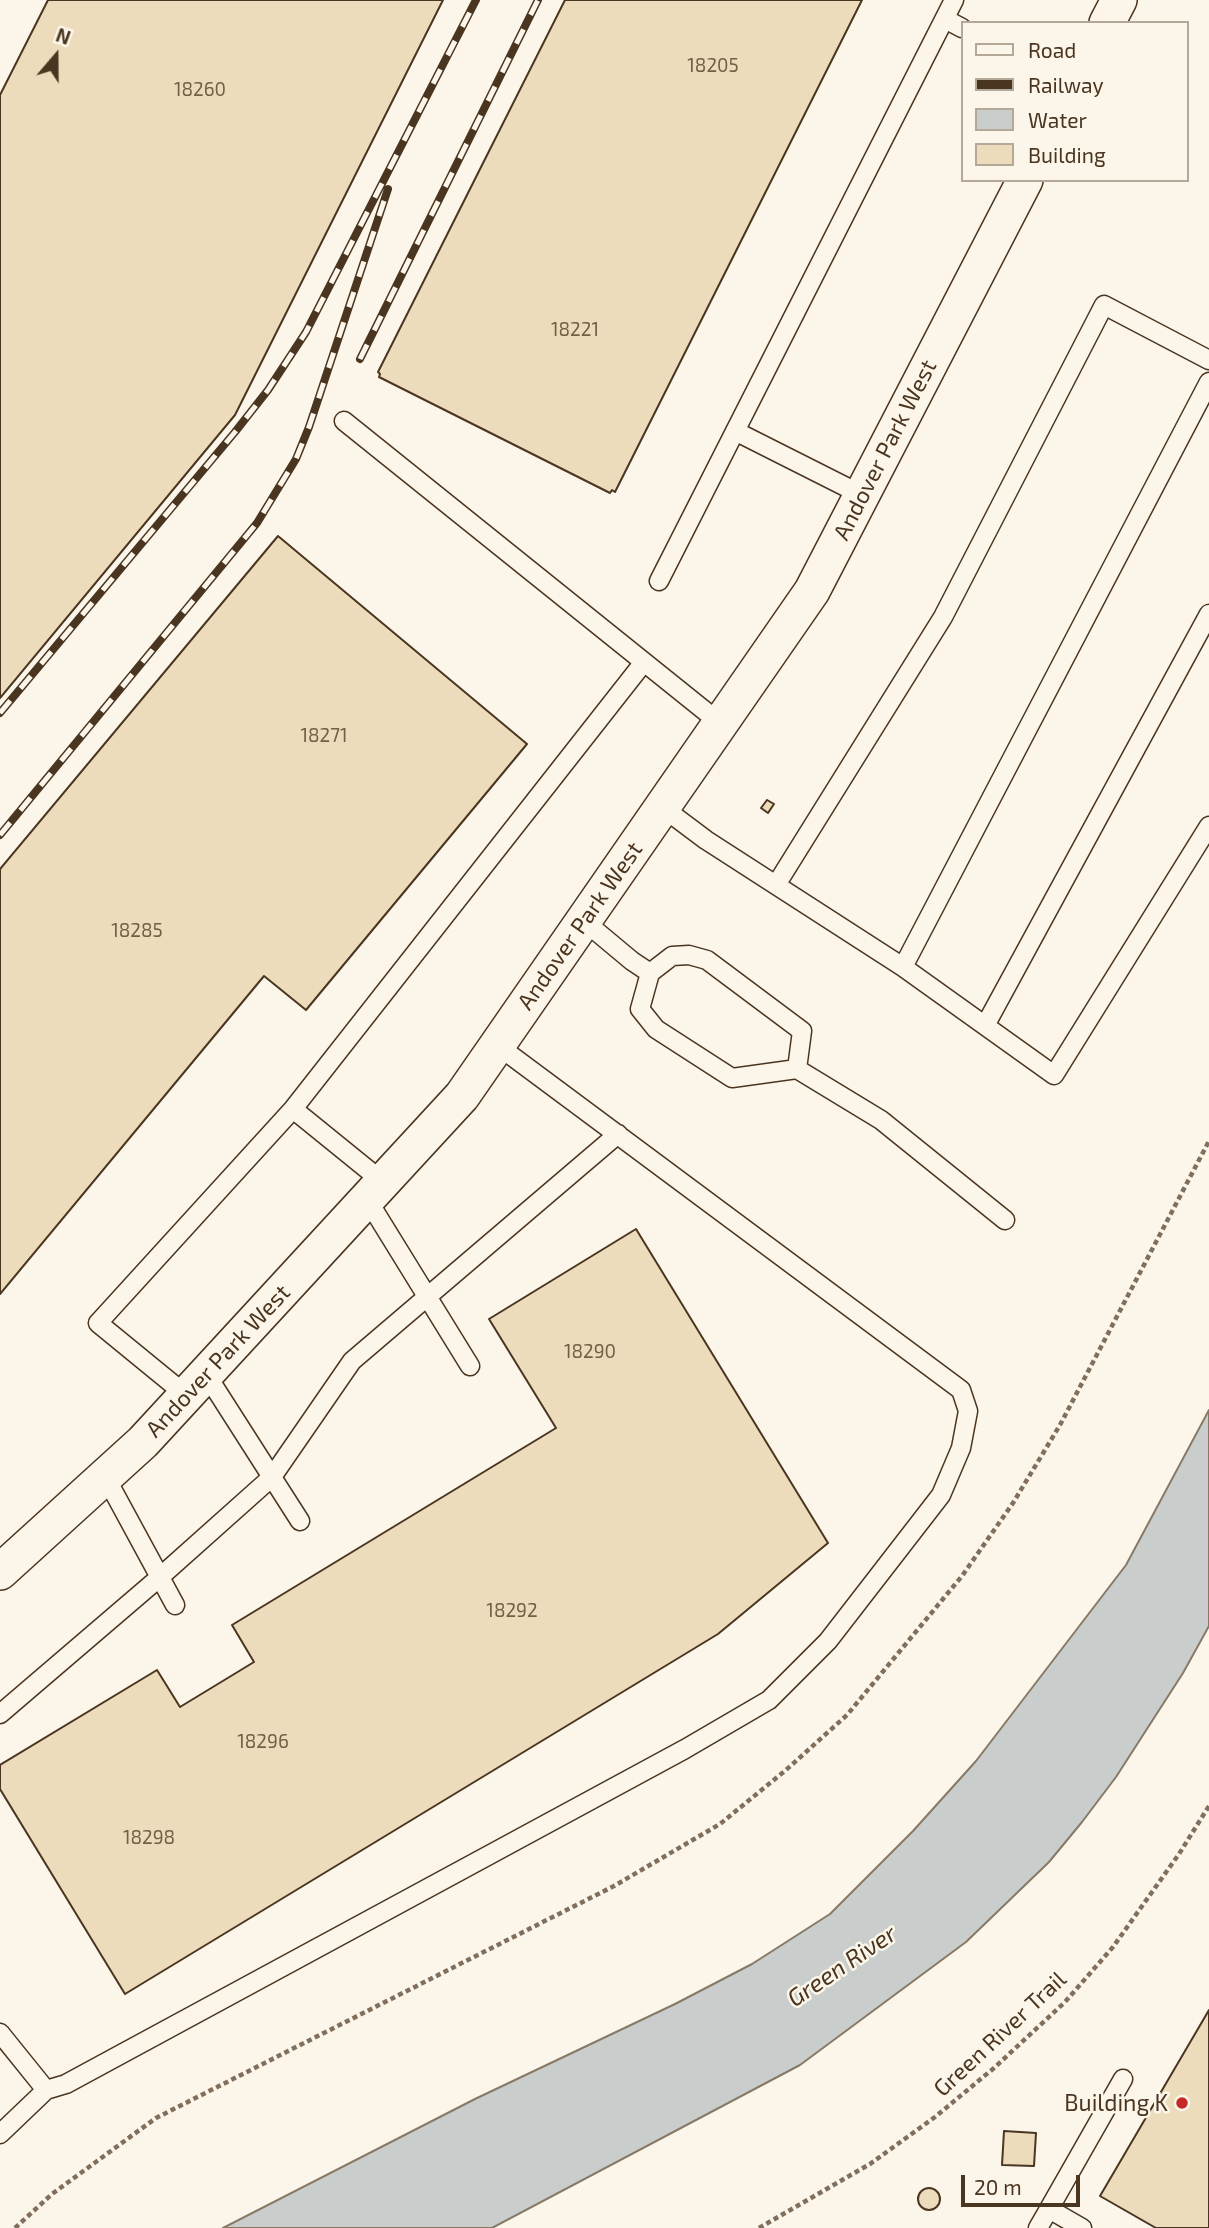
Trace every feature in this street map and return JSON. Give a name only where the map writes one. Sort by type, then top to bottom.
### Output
[{"type":"street","points":[[1108,21],[1119,0]]},
{"type":"street","name":"Andover Park West","points":[[5,1558],[143,1442],[462,1096],[812,591],[1024,182]]},
{"type":"lane","points":[[659,581],[954,0]]},
{"type":"lane","points":[[945,19],[960,27]]},
{"type":"lane","points":[[776,885],[943,617],[1104,304],[1209,360]]},
{"type":"lane","points":[[903,967],[1209,382]]},
{"type":"lane","points":[[344,421],[720,723]]},
{"type":"lane","points":[[735,431],[862,495]]},
{"type":"lane","points":[[986,1024],[1209,614]]},
{"type":"lane","points":[[300,1521],[272,1477],[196,1385],[98,1323],[293,1109],[643,662]]},
{"type":"lane","points":[[662,807],[706,840],[903,967],[1054,1075],[1209,826]]},
{"type":"lane","points":[[584,920],[650,973]]},
{"type":"lane","points":[[797,1069],[802,1031],[707,960],[689,954],[672,956],[650,973],[640,1009],[656,1029],[732,1078],[797,1069],[881,1120],[1005,1220]]},
{"type":"lane","points":[[0,2134],[46,2090],[77,2078],[685,1749],[769,1700],[828,1642],[941,1495],[961,1448],[968,1411],[961,1390],[497,1045]]},
{"type":"lane","points":[[293,1109],[375,1191],[427,1296],[470,1366]]},
{"type":"lane","points":[[0,1714],[272,1477],[352,1361],[618,1134]]},
{"type":"lane","points":[[105,1476],[175,1605]]},
{"type":"lane","points":[[0,2033],[46,2090]]},
{"type":"lane","points":[[1038,2228],[1123,2079]]},
{"type":"lane","points":[[1049,2209],[1082,2228]]},
{"type":"path","name":"Green River Trail","points":[[760,2228],[870,2164],[935,2117],[1065,2002],[1113,1947],[1179,1854],[1209,1806]]},
{"type":"water","name":"Green River","points":[[1209,1410],[1209,1626],[1183,1673],[1116,1777],[1082,1822],[1049,1862],[966,1942],[800,2065],[492,2228],[223,2228],[475,2099],[675,2004],[752,1964],[830,1914],[913,1831],[976,1761],[1126,1565]]},
{"type":"building","points":[[48,0],[443,0],[235,415],[0,698],[0,95]]},
{"type":"building","points":[[565,0],[862,0],[615,492],[612,490],[610,493],[379,377],[378,372]]},
{"type":"building","points":[[278,536],[527,744],[306,1010],[264,976],[0,1294],[0,869]]},
{"type":"building","points":[[767,800],[774,804],[768,813],[761,808]]},
{"type":"building","points":[[636,1229],[828,1543],[718,1634],[125,1994],[0,1789],[0,1765],[157,1670],[180,1707],[254,1662],[232,1625],[556,1428],[489,1319]]},
{"type":"building","name":"Building K","points":[[1209,2010],[1209,2228],[1156,2228],[1100,2196]]},
{"type":"building","points":[[1004,2131],[1036,2133],[1034,2166],[1002,2165]]},
{"type":"building","points":[[925,2188],[933,2188],[940,2195],[940,2203],[933,2210],[925,2210],[918,2203],[918,2195]]},
{"type":"railway","points":[[0,713],[268,390],[306,332],[476,0]]},
{"type":"railway","points":[[360,359],[538,0]]},
{"type":"railway","points":[[0,835],[257,523],[296,459],[388,189]]},
{"type":"place","name":"Building K","points":[[1182,2103]]}]
